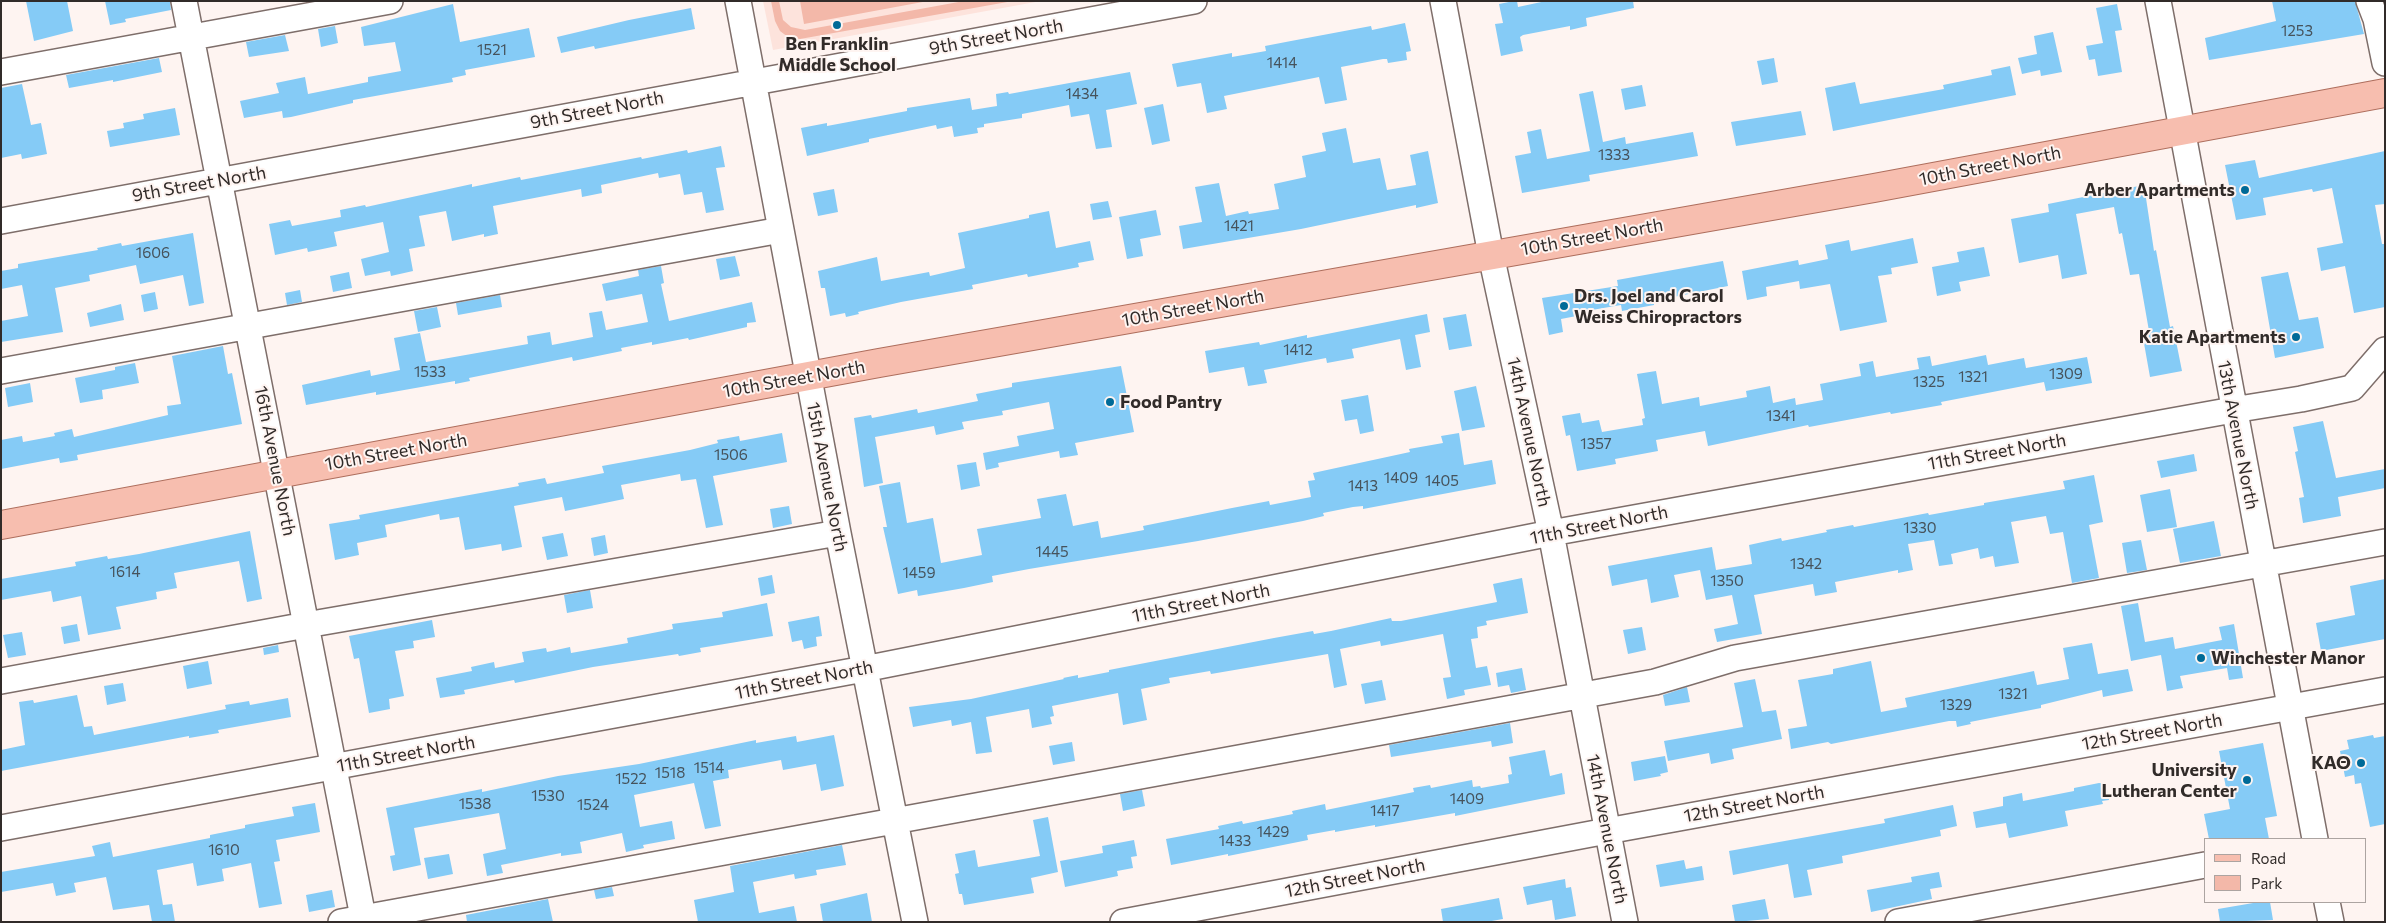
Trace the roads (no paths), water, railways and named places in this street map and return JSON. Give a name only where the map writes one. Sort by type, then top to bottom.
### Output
[{"type":"main road","name":"10th Street North","points":[[1,525],[808,376],[1491,254],[1874,188],[2385,93]]},
{"type":"street","name":"16th Avenue North","points":[[184,1],[335,767],[356,920]]},
{"type":"street","points":[[1,72],[390,1]]},
{"type":"street","name":"15th Avenue North","points":[[738,1],[864,670],[915,922]]},
{"type":"street","name":"9th Street North","points":[[1,221],[1194,1]]},
{"type":"street","name":"14th Avenue North","points":[[1443,1],[1491,254],[1551,533],[1625,922]]},
{"type":"street","name":"13th Avenue North","points":[[2158,1],[2233,410],[2315,838]]},
{"type":"street","points":[[2369,1],[2376,19],[2385,63]]},
{"type":"street","points":[[1,371],[780,230]]},
{"type":"street","name":"11th Street North","points":[[1,828],[864,670],[1551,533],[2301,399],[2352,388],[2385,350]]},
{"type":"street","points":[[1,681],[306,625],[838,533]]},
{"type":"street","points":[[356,920],[1581,694],[1655,682],[1735,658],[2385,542]]},
{"type":"street","name":"12th Street North","points":[[1123,922],[1607,831],[2385,690]]},
{"type":"street","points":[[1898,922],[2204,865]]},
{"type":"street","points":[[2327,903],[2331,922]]},
{"type":"place","name":"Ben Franklin Middle School","points":[[837,25]]},
{"type":"place","name":"Arber Apartments","points":[[2245,190]]},
{"type":"place","name":"Drs. Joel and Carol Weiss Chiropractors","points":[[1564,306]]},
{"type":"place","name":"Katie Apartments","points":[[2296,337]]},
{"type":"place","name":"Food Pantry","points":[[1110,402]]},
{"type":"place","name":"Winchester Manor","points":[[2201,658]]},
{"type":"place","name":"ΚΑΘ","points":[[2361,763]]},
{"type":"place","name":"University Lutheran Center","points":[[2247,780]]}]
